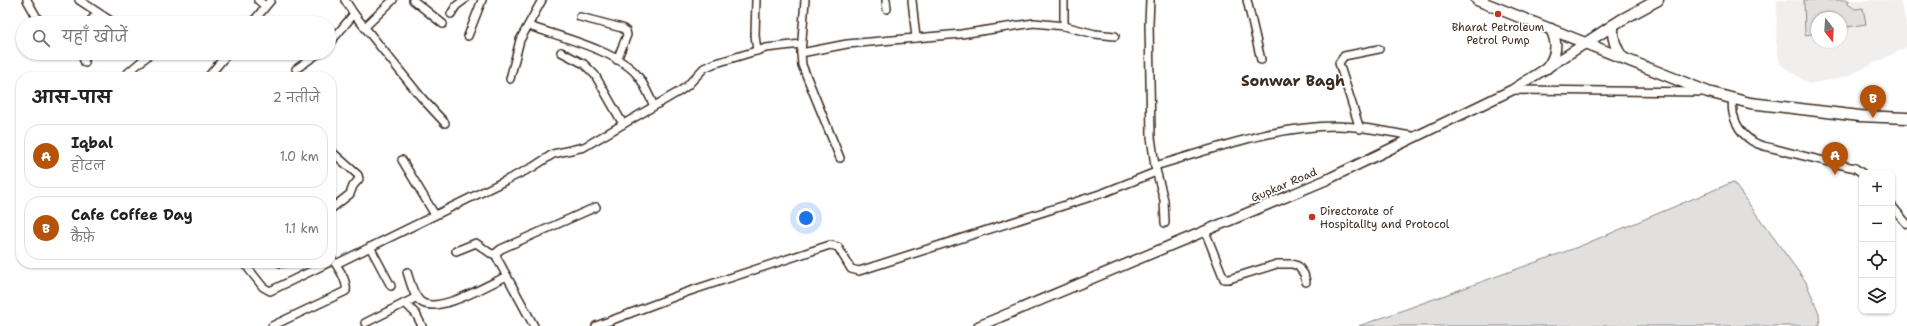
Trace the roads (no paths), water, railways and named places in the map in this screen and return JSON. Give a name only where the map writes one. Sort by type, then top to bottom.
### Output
[{"type":"highway","points":[[1477,0],[1708,92],[1733,99],[1750,103],[1831,114],[1907,118]]},
{"type":"highway","points":[[1586,43],[1613,25],[1658,0]]},
{"type":"highway","points":[[1613,25],[1613,36],[1616,47],[1623,58]]},
{"type":"highway","points":[[1547,68],[1553,61],[1556,53],[1556,45],[1551,29]]},
{"type":"main road","name":"Gupkar Road","points":[[979,326],[1326,180],[1412,136],[1512,90],[1586,43]]},
{"type":"street","points":[[27,0],[36,16]]},
{"type":"street","points":[[78,0],[103,16]]},
{"type":"street","points":[[258,0],[265,6]]},
{"type":"street","points":[[257,16],[271,0]]},
{"type":"street","points":[[345,0],[354,14],[421,97],[445,123]]},
{"type":"street","points":[[365,27],[393,0]]},
{"type":"street","points":[[413,0],[443,24]]},
{"type":"street","points":[[451,14],[456,6],[464,0]]},
{"type":"street","points":[[468,36],[482,0]]},
{"type":"street","points":[[510,78],[520,40],[542,0]]},
{"type":"street","points":[[756,0],[755,35],[757,51]]},
{"type":"street","points":[[805,0],[801,44],[802,65],[840,158]]},
{"type":"street","points":[[886,0],[887,9]]},
{"type":"street","points":[[912,0],[916,38]]},
{"type":"street","points":[[1064,0],[1064,26]]},
{"type":"street","points":[[1150,0],[1150,127],[1156,169],[1164,200],[1165,223]]},
{"type":"street","points":[[1247,0],[1261,60]]},
{"type":"street","points":[[95,16],[98,13]]},
{"type":"street","points":[[336,36],[354,14]]},
{"type":"street","points":[[580,17],[622,28],[626,31],[627,35],[617,60]]},
{"type":"street","points":[[801,53],[847,44],[961,34],[1034,23],[1064,26],[1095,34],[1114,36]]},
{"type":"street","points":[[532,27],[588,47],[626,65],[638,76],[654,106]]},
{"type":"street","points":[[336,260],[370,247],[532,167],[553,154],[584,147],[687,86],[704,68],[757,51],[801,44]]},
{"type":"street","points":[[1360,128],[1339,63],[1344,56],[1379,49]]},
{"type":"street","points":[[561,52],[584,64],[595,75],[624,124]]},
{"type":"street","points":[[129,72],[143,60]]},
{"type":"street","points":[[212,72],[222,60]]},
{"type":"street","points":[[296,69],[309,60]]},
{"type":"street","points":[[1512,90],[1708,92]]},
{"type":"street","points":[[1733,99],[1732,108],[1734,118],[1744,133],[1753,142],[1785,152],[1855,168],[1859,171]]},
{"type":"street","points":[[596,326],[687,292],[830,245],[838,247],[851,269],[859,272],[1103,193],[1156,169],[1218,146],[1272,134],[1318,127],[1338,126],[1360,128],[1412,136]]},
{"type":"street","points":[[336,156],[358,176],[359,179],[353,186],[350,194],[336,205]]},
{"type":"street","points":[[402,160],[435,215]]},
{"type":"street","points":[[496,255],[501,249],[596,206]]},
{"type":"street","points":[[1895,210],[1907,224]]},
{"type":"street","points":[[1204,231],[1220,275],[1224,279],[1229,279],[1283,263],[1298,266],[1302,271],[1306,282]]},
{"type":"street","points":[[456,251],[476,243],[496,255],[534,326]]},
{"type":"street","points":[[370,247],[391,286]]},
{"type":"street","points":[[248,268],[263,287],[270,292],[318,268]]},
{"type":"street","points":[[272,326],[344,293],[347,289],[346,285],[336,268]]},
{"type":"street","points":[[406,272],[417,297],[426,304],[444,303],[468,295],[507,276]]},
{"type":"street","points":[[365,323],[417,297]]},
{"type":"street","points":[[406,303],[416,314],[422,326]]},
{"type":"place","name":"Bharat Petroleum Petrol Pump","points":[[1498,14]]},
{"type":"place","name":"Cafe Coffee Day","points":[[1873,118]]},
{"type":"place","name":"Iqbal","points":[[1835,175]]},
{"type":"place","name":"Directorate of Hospitality and Protocol","points":[[1312,217]]},
{"type":"district","name":"Sonwar Bagh","points":[[1293,81]]}]
